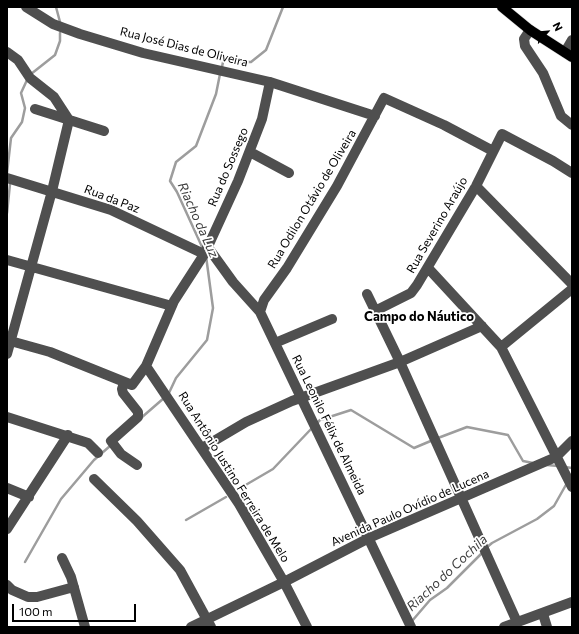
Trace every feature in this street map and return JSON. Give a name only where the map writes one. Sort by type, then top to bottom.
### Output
[{"type":"main road","points":[[502,7],[530,30],[568,54]]},
{"type":"street","name":"Rua José Dias de Oliveira","points":[[26,7],[53,24],[80,34],[143,53],[270,82],[375,116]]},
{"type":"street","points":[[530,30],[524,39],[525,46],[543,73],[561,116],[572,125]]},
{"type":"street","points":[[568,54],[572,40]]},
{"type":"street","points":[[7,52],[18,60],[30,78],[54,97],[69,120],[52,191],[9,341],[7,354]]},
{"type":"street","name":"Rua do Sossego","points":[[128,384],[146,366],[172,306],[205,250],[250,152],[262,118],[270,82]]},
{"type":"street","name":"Rua Odilon Otávio de Oliveira","points":[[260,312],[264,300],[287,268],[337,186],[384,98],[444,125],[493,151]]},
{"type":"street","points":[[34,109],[104,131]]},
{"type":"street","name":"Rua Severino Araújo","points":[[375,311],[411,293],[428,268],[476,186],[502,134],[553,160],[572,173]]},
{"type":"street","points":[[250,152],[289,173]]},
{"type":"street","name":"Rua da Paz","points":[[7,178],[111,210],[205,250]]},
{"type":"street","points":[[476,186],[572,284]]},
{"type":"street","name":"Rua Leonilo Félix de Almeida","points":[[205,250],[260,312],[411,627]]},
{"type":"street","points":[[7,260],[172,306]]},
{"type":"street","points":[[428,268],[501,347],[572,487]]},
{"type":"street","points":[[501,347],[572,289]]},
{"type":"street","points":[[367,294],[400,362],[517,622]]},
{"type":"street","points":[[275,343],[332,320]]},
{"type":"street","points":[[202,448],[246,422],[292,401],[400,362],[482,326]]},
{"type":"street","points":[[9,341],[50,352],[128,384],[122,389],[123,394],[138,412],[138,417],[111,441],[121,454],[137,465]]},
{"type":"street","name":"Rua Antônio Justino Ferreira de Melo","points":[[146,366],[239,504],[284,582],[307,627]]},
{"type":"street","points":[[7,417],[88,443],[98,453]]},
{"type":"street","points":[[7,529],[68,436]]},
{"type":"street","name":"Avenida Paulo Ovídio de Lucena","points":[[191,627],[209,623],[369,538],[556,457],[572,441]]},
{"type":"street","points":[[94,479],[141,526],[180,570],[209,623]]},
{"type":"street","points":[[7,488],[29,497]]},
{"type":"street","points":[[62,558],[74,587],[85,627]]},
{"type":"street","points":[[7,585],[12,590],[28,597],[37,597],[74,587]]},
{"type":"street","points":[[504,627],[543,614],[572,602]]},
{"type":"street","points":[[543,614],[547,627]]},
{"type":"waterway","points":[[56,7],[60,22]]},
{"type":"waterway","name":"Riacho da Luz","points":[[222,67],[223,62],[229,57],[240,62],[251,62],[266,50],[283,7]]},
{"type":"waterway","points":[[31,74],[55,55],[60,41],[60,33]]},
{"type":"waterway","name":"Riacho da Luz","points":[[203,249],[177,192],[170,181],[176,162],[196,146],[216,94],[220,74]]},
{"type":"waterway","points":[[7,173],[11,138],[22,122],[25,108],[21,93],[27,80]]},
{"type":"waterway","points":[[7,213],[10,184]]},
{"type":"waterway","name":"Riacho da Luz","points":[[168,395],[176,378],[207,340],[213,308],[206,256]]},
{"type":"waterway","name":"Riacho da Luz","points":[[141,418],[164,398]]},
{"type":"waterway","points":[[317,423],[320,420],[351,410],[414,448],[433,440]]},
{"type":"waterway","points":[[438,438],[467,427],[508,435],[523,461],[533,463]]},
{"type":"waterway","points":[[237,490],[273,469],[312,428]]},
{"type":"waterway","name":"Riacho da Luz","points":[[25,562],[61,499],[94,460],[110,446]]},
{"type":"waterway","points":[[547,465],[558,466]]},
{"type":"waterway","points":[[565,467],[572,468]]},
{"type":"waterway","name":"Riacho do Cochila","points":[[486,548],[492,543],[537,519],[554,506],[567,483]]},
{"type":"waterway","points":[[186,520],[226,497]]},
{"type":"waterway","name":"Riacho do Cochila","points":[[412,621],[430,600],[447,588],[483,552]]},
{"type":"district","name":"Campo do Náutico","points":[[419,317]]}]
